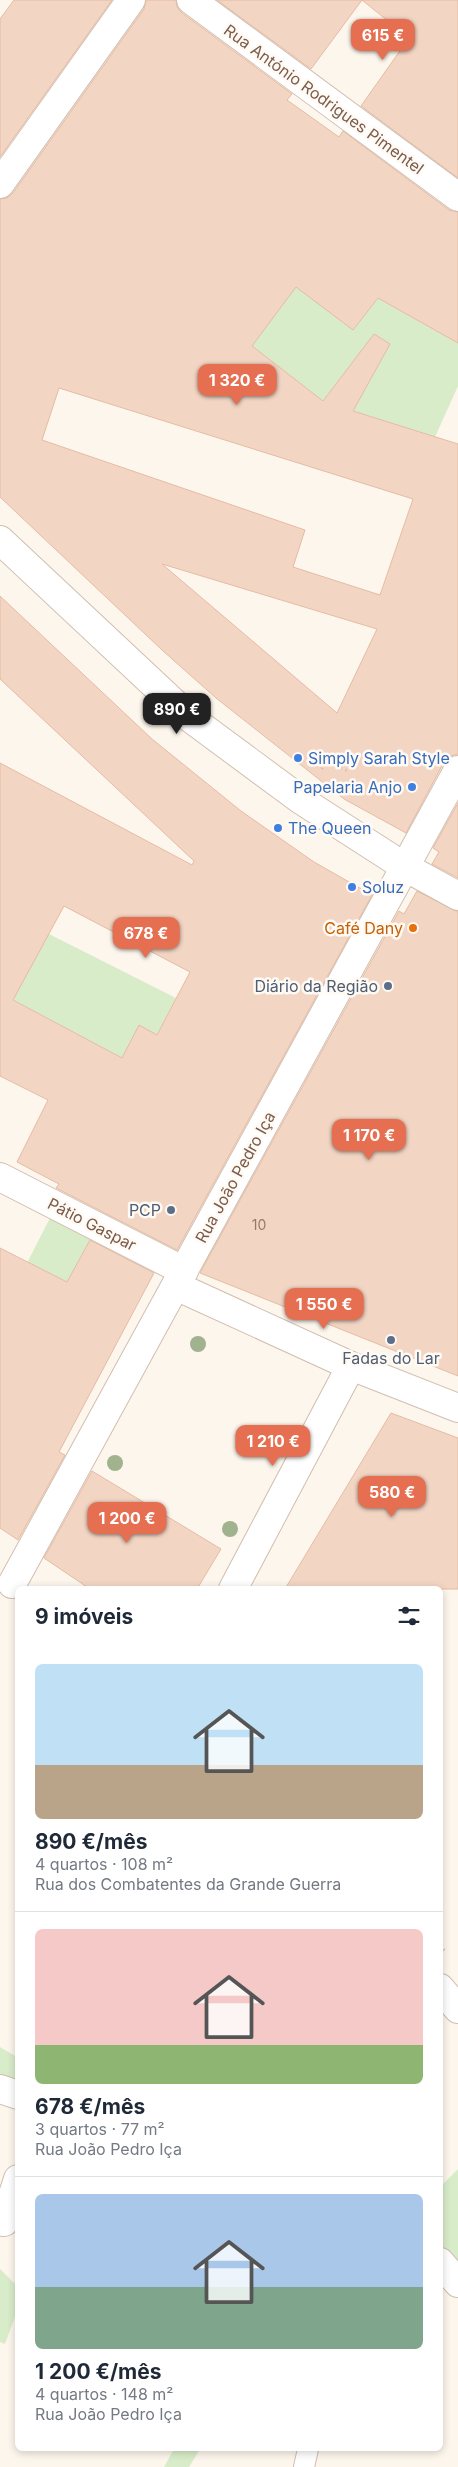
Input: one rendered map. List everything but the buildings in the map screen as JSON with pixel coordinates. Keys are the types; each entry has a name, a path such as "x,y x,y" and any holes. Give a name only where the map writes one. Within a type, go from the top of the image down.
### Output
{"street":[{"path":"0,184 131,0"},
{"name":"Rua António Rodrigues Pimentel","path":"191,0 458,197"},
{"path":"0,540 190,718 301,800 405,867 458,896"},
{"name":"Rua João Pedro Iça","path":"11,1584 458,770"},
{"name":"Pátio Gaspar","path":"0,1177 180,1278 351,1366 458,1408"},
{"path":"235,1586 351,1366"},
{"path":"443,1992 458,2009"},
{"path":"0,2089 15,2094"},
{"path":"4,2222 15,2188"},
{"path":"443,2266 458,2283"}],"lane":[{"path":"304,2467 308,2451"}],"path":[{"path":"322,769 327,761 348,771"}],"green space":[{"path":"403,267 427,285 409,315 458,343 458,386 435,437 353,411 375,371 356,358 322,402 252,346 231,294 304,276 315,300 353,330"},
{"path":"49,934 176,998 157,1035 139,1026 122,1058 0,993 0,951"},
{"path":"52,1214 93,1234 49,1315 0,1311 27,1263"},
{"path":"0,2047 15,2056 15,2083 0,2079"},
{"path":"458,2169 458,2263 443,2247 443,2184"},
{"path":"0,2269 15,2284 15,2316 5,2344 0,2342"},
{"path":"173,2451 199,2451 189,2467 164,2467"}],"place":[{"name":"Simply Sarah Style","path":"298,758"},
{"name":"Papelaria Anjo","path":"412,787"},
{"name":"The Queen","path":"278,828"},
{"name":"Soluz","path":"352,887"},
{"name":"Café Dany","path":"413,928"},
{"name":"Diário da Região","path":"388,986"},
{"name":"PCP","path":"171,1210"},
{"name":"Fadas do Lar","path":"391,1340"}]}
